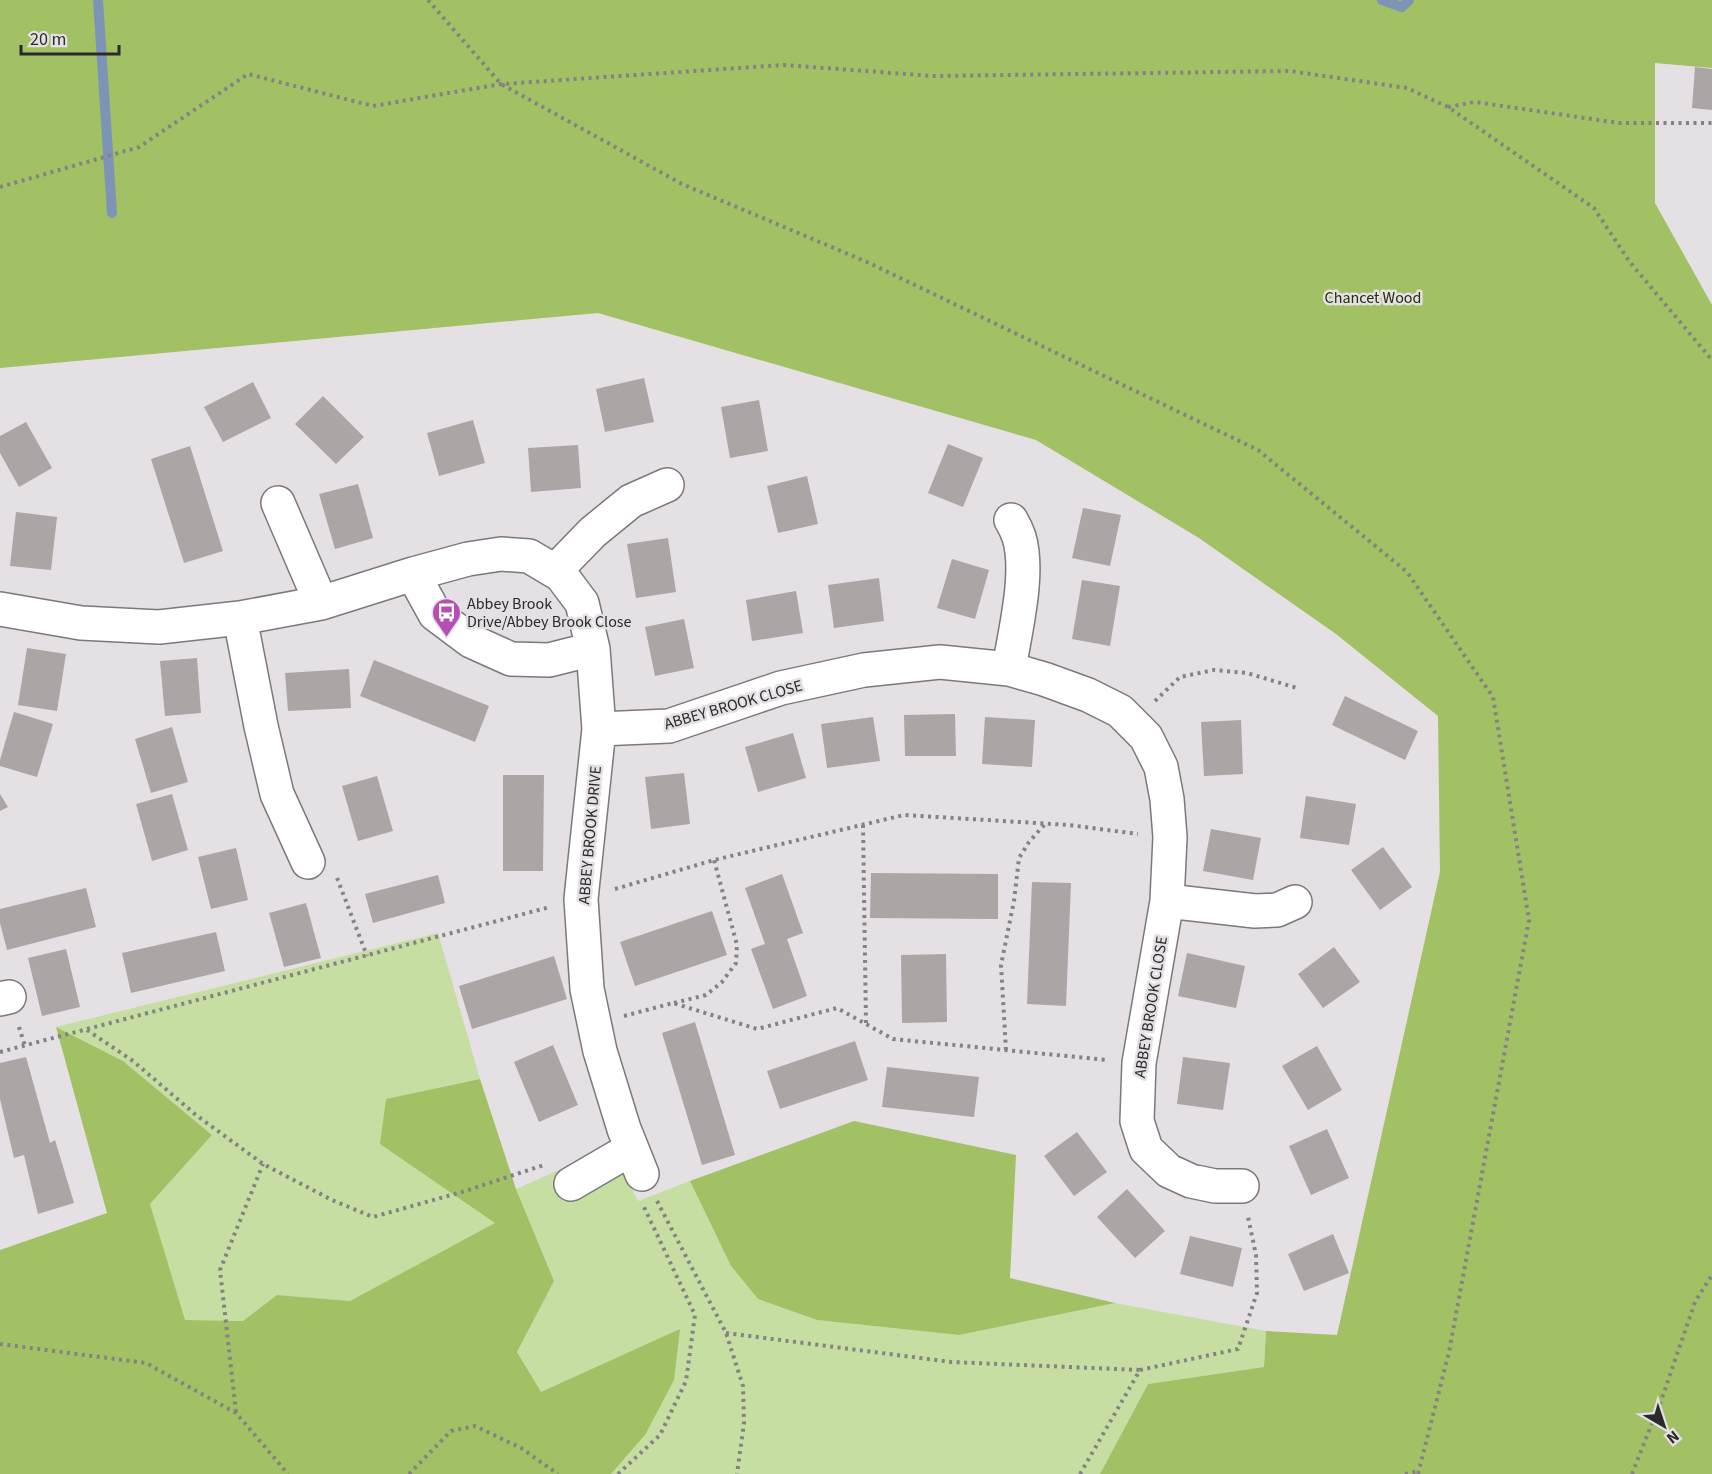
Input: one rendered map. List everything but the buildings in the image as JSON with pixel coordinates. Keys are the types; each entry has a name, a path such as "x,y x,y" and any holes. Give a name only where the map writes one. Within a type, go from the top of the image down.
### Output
{"street":[{"path":"555,571 593,532 631,501 667,485"},
{"path":"278,503 321,603"},
{"path":"1009,669 1022,584 1022,552 1019,535 1011,520"},
{"name":"ABBEY BROOK DRIVE","path":"0,609 81,623 159,627 240,618 321,603 468,559 501,554 529,556 561,575 582,603 594,649 599,729 581,899 587,989 600,1051 637,1161"},
{"path":"413,574 435,614 471,641 511,659 549,660 594,649"},
{"path":"240,618 277,794 308,862"},
{"name":"ABBEY BROOK CLOSE","path":"599,729 669,726 781,688 864,670 940,662 1009,669 1088,695 1120,711 1146,737 1161,767 1167,799 1170,837 1167,901 1139,1062 1137,1121 1146,1149 1169,1171 1191,1181 1215,1186 1242,1186"},
{"path":"1167,901 1256,911 1277,910 1295,902"},
{"path":"572,1184 637,1161"}],"path":[{"path":"428,0 501,84 682,184 867,262 1258,450 1407,572 1493,697 1530,920 1449,1352 1419,1472 1405,1474"},
{"path":"0,187 139,147 248,74 373,106 501,84 784,65 933,76 1290,71 1407,88 1448,107 1594,208 1629,261 1712,360"},
{"path":"1448,107 1475,102 1619,123 1712,123"},
{"path":"1132,723 1180,677 1191,674 1214,670 1247,673 1297,688"},
{"path":"1006,1050 1002,965 1014,901 1018,858 1045,824"},
{"path":"864,825 866,1024"},
{"path":"308,862 328,855 367,956"},
{"path":"595,1024 706,995 722,982 735,963 737,945 714,860"},
{"path":"673,1003 757,1029 837,1008 892,1039 1139,1062"},
{"path":"87,1030 133,1061 196,1115 263,1164 332,1200 373,1217 462,1192 545,1164"},
{"path":"637,1161 726,1332 743,1386 744,1423 737,1474"},
{"path":"618,1474 660,1435 686,1381 695,1315 641,1199 637,1161"},
{"path":"236,1413 220,1270 263,1164"},
{"path":"726,1332 951,1362 1140,1371 1238,1349 1257,1293 1256,1255 1242,1186"},
{"path":"1632,1474 1662,1398 1695,1302 1712,1275"},
{"path":"0,1344 146,1363 236,1413 288,1474"},
{"path":"1080,1474 1140,1371"},
{"path":"409,1474 451,1431 475,1426 521,1448 558,1474"}],"green space":[{"name":"Chancet Wood","path":"0,0 1712,0 1712,68 1655,63 1655,203 1712,305 1712,1474 1100,1474 1148,1384 1264,1367 1266,1331 1337,1335 1440,872 1438,716 1336,634 1199,538 1036,440 598,313 0,368"},
{"path":"438,933 480,1079 387,1099 496,1223 350,1301 277,1295 243,1321 184,1320 150,1204 212,1135 123,1061 56,1027"},
{"path":"56,1027 123,1061 212,1135 150,1204 185,1320 243,1321 277,1295 350,1301 495,1223 380,1144 386,1099 480,1079 516,1189 554,1281 517,1352 541,1392 680,1329 674,1380 645,1435 611,1474 0,1474 0,1250 107,1213"},
{"path":"854,1121 1016,1155 1010,1278 1115,1303 959,1335 817,1320 758,1299 731,1266 690,1181"},
{"path":"611,1147 638,1201 690,1181 731,1266 758,1299 817,1320 959,1335 1115,1303 1266,1331 1264,1367 1148,1384 1100,1474 611,1474 645,1435 680,1330 541,1393 517,1352 554,1281 516,1189"}],"waterway":[{"path":"98,0 112,213"},
{"path":"1382,0 1402,7 1409,0"}],"place":[{"name":"Abbey Brook Drive/Abbey Brook Close","path":"446,638"}]}
